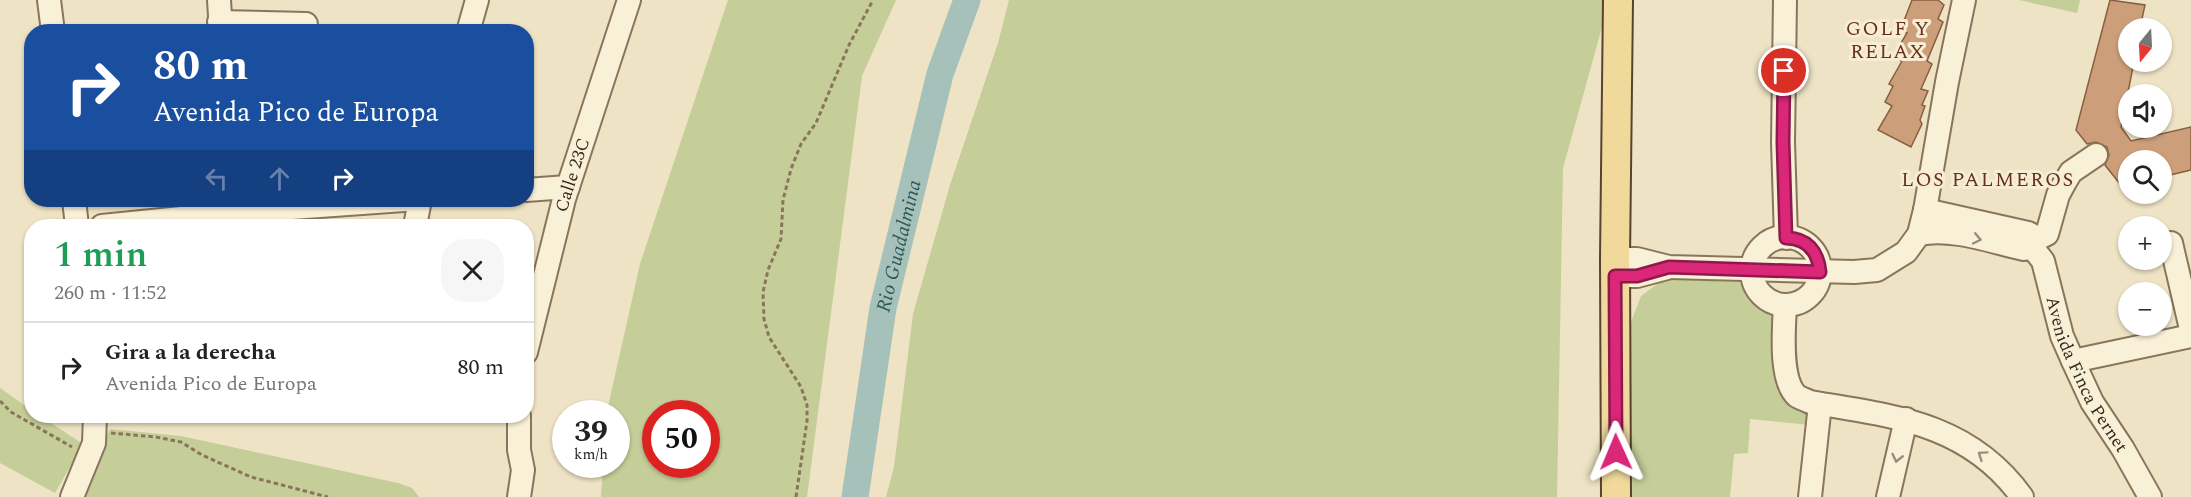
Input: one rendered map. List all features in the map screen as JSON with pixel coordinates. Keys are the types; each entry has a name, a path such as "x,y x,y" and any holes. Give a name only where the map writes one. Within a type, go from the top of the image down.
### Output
{"main road":[{"path":"1616,497 1615,267 1618,0"}],"street":[{"path":"49,0 52,24"},
{"path":"470,24 477,0"},
{"name":"Calle 23C","path":"534,321 568,187 629,0"},
{"path":"1785,0 1783,142 1786,238"},
{"path":"1615,267 1637,276 1669,267 1820,272 1876,270 1906,252 1919,234 1925,210 1964,0"},
{"path":"219,18 306,24"},
{"path":"1919,234 1930,231 1961,235 2024,249 2046,234 2058,195 2072,172 2096,155"},
{"path":"534,189 568,187"},
{"path":"176,219 315,207"},
{"path":"1925,210 2028,233 2032,235 2033,243"},
{"path":"1775,238 1797,238 1814,251 1819,261 1820,272 1818,282 1805,299 1785,305 1765,298 1753,281 1741,270 1753,260 1765,242 1775,238"},
{"name":"Avenida Finca Pernet","path":"2033,243 2043,261 2062,336 2073,361 2092,402 2123,449 2150,497"},
{"path":"2172,251 2191,329"},
{"path":"1785,305 1786,373 1789,386 1798,396 1820,404 1906,419 1960,440 1995,465 2022,497"},
{"path":"2073,361 2191,336"},
{"path":"1810,497 1820,404"},
{"path":"1888,497 1906,419"},
{"path":"72,497 94,443 95,423"},
{"path":"519,423 519,450 523,470 519,497"}],"path":[{"path":"796,497 807,421 807,405 801,387 769,337 764,319 763,292 768,270 781,239 783,200 791,169 801,144 816,123 849,45 873,0"},
{"path":"0,400 11,412 24,419"},
{"path":"30,423 88,456 108,432 156,436 181,442 202,455 251,477 328,497"}],"green space":[{"path":"728,0 896,0 862,76 807,497 601,497 602,478 630,478 630,400 609,400 640,264"},
{"path":"1009,0 1607,0 1607,9 1563,168 1557,497 886,497 894,467 913,314 950,185 998,43"},
{"path":"2019,0 2080,0 2077,13"},
{"path":"1664,279 1740,282 1749,301 1774,318 1778,388 1796,409 1811,413 1810,425 1750,419 1748,453 1734,454 1730,497 1625,497 1628,330 1641,296"},
{"path":"0,388 24,405 24,423 51,423 83,444 55,493 0,463"},
{"path":"110,429 181,436 398,483 412,488 419,497 78,497"}],"building":[{"path":"1912,0 1938,0 1944,5 1938,19 1943,22 1927,61 1932,64 1921,89 1928,91 1922,105 1925,106 1920,120 1922,124 1911,147 1878,130 1892,106 1885,102 1893,86 1889,84 1902,61 1892,58 1907,33 1900,31"},
{"path":"2110,0 2145,5 2142,18 2118,18 2118,72 2132,72 2130,84 2118,84 2118,138 2129,138 2131,141 2144,138 2172,138 2172,131 2191,127 2191,170 2172,175 2172,150 2118,150 2118,181 2105,165 2109,155 2107,147 2096,142 2087,144 2076,130"}],"waterway":[{"name":"Rio Guadalmina","path":"855,497 883,308 940,74 967,0"}],"district":[{"name":"GOLF Y RELAX","path":"1888,40"},
{"name":"LOS PALMEROS","path":"1988,179"}],"route":[{"path":"1616,452 1615,276 1637,276 1669,267 1820,272 1819,261 1814,251 1797,238 1786,238 1783,142 1784,71"}]}
